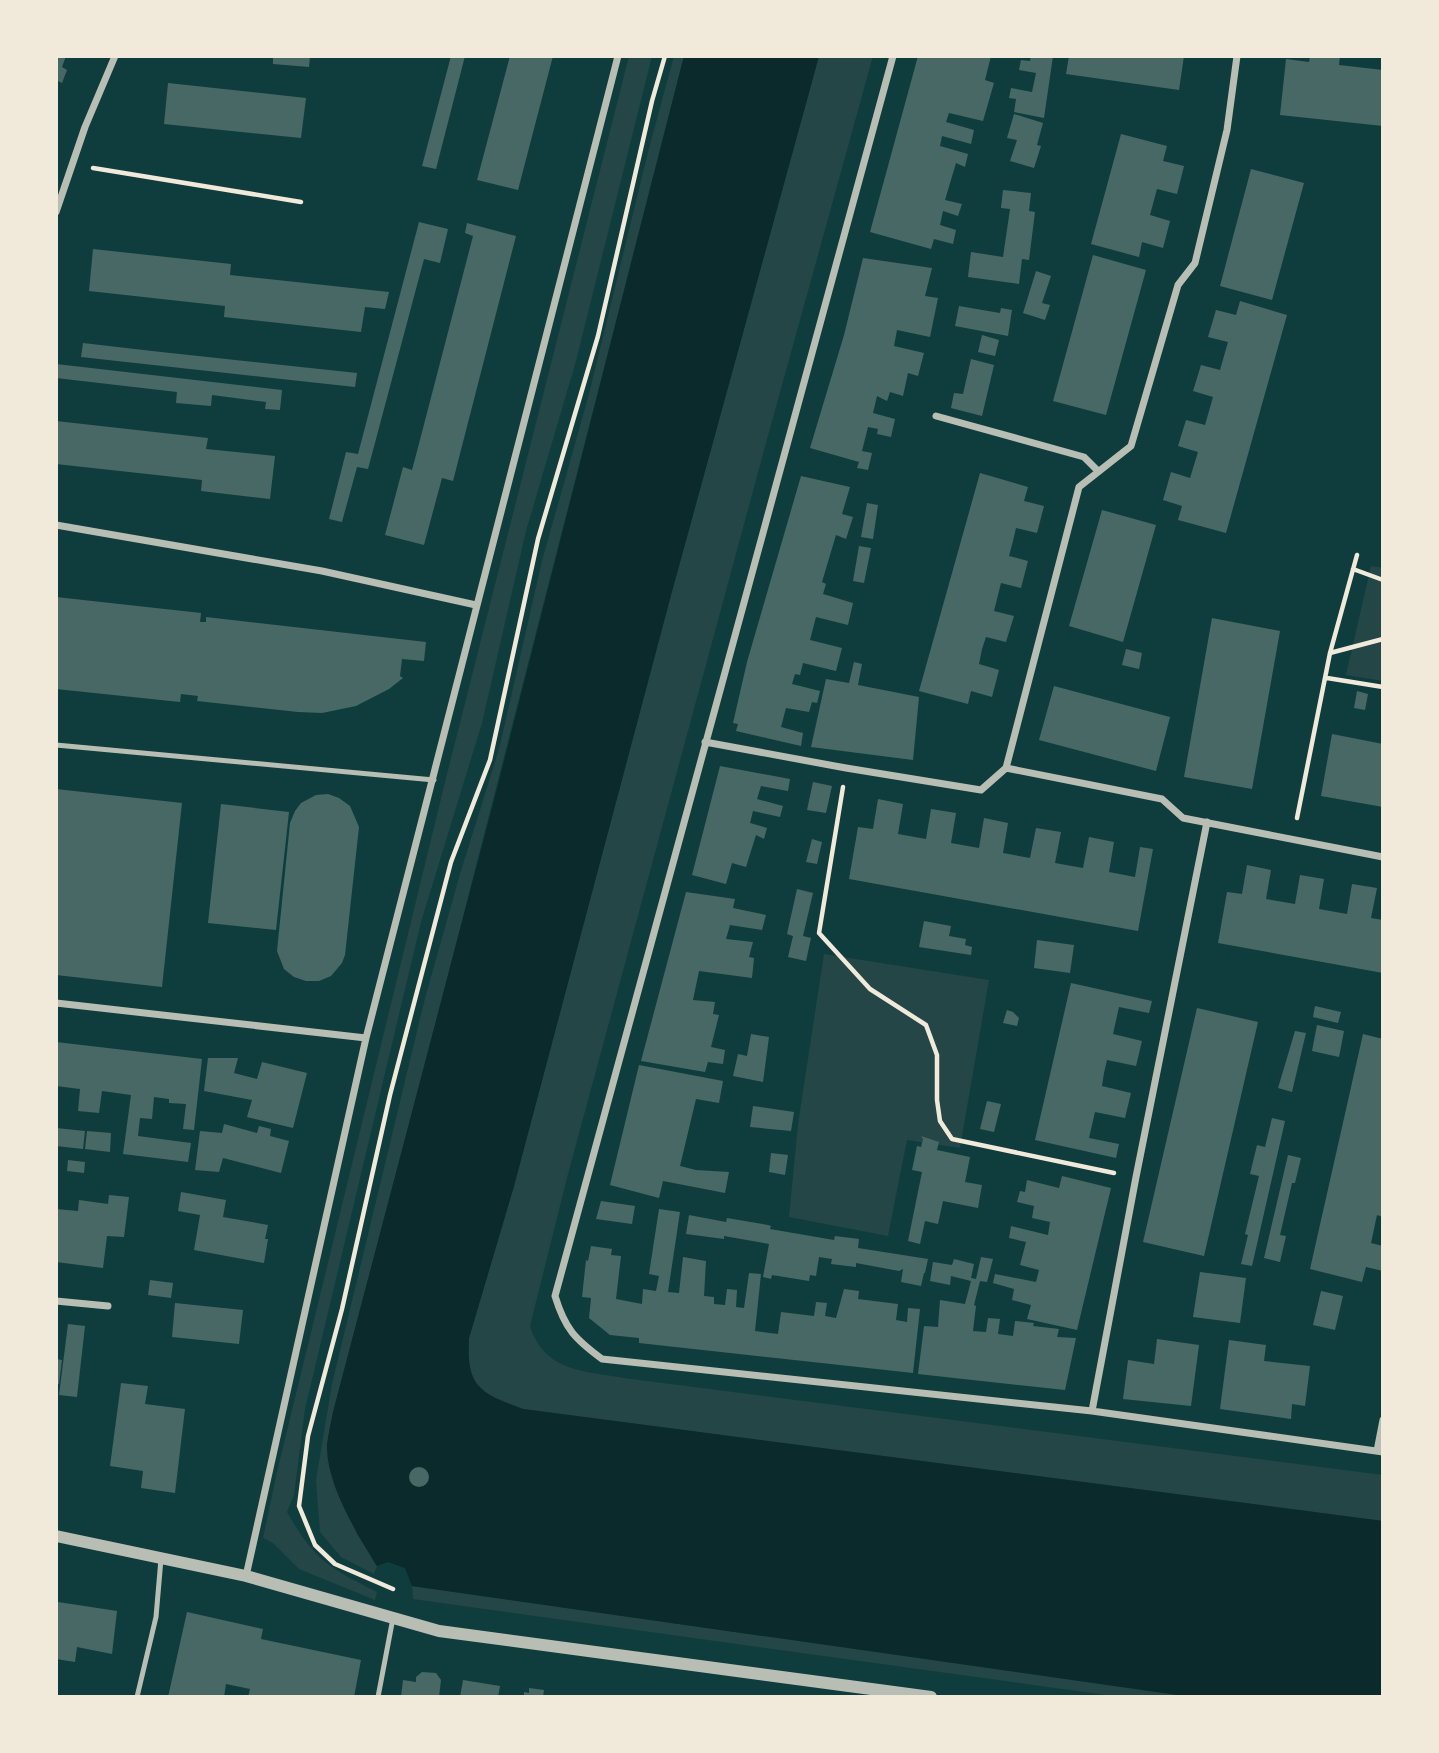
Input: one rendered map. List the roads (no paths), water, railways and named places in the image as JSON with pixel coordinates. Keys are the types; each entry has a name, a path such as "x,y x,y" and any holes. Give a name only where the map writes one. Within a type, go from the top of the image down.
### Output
{"street":[{"path":"56,212 85,127 115,56"},
{"path":"246,1576 366,1038 618,56"},
{"path":"893,56 555,1296 563,1321 577,1341 602,1359 1092,1411 1380,1451 1383,1420"},
{"path":"705,742 981,790 1006,768 1079,486 1131,446 1178,285 1195,263 1227,130 1237,56"},
{"path":"936,416 1084,457 1098,471"},
{"path":"56,526 322,571 476,605"},
{"path":"1006,768 1162,799 1183,818 1383,858"},
{"path":"1092,1411 1207,822"},
{"path":"56,1003 366,1038"},
{"path":"56,1301 108,1306"},
{"path":"56,1536 246,1576 439,1630 881,1693 931,1697"}],"lane":[{"path":"56,745 433,780"},
{"path":"137,1697 156,1617 161,1559"},
{"path":"379,1697 393,1618"}]}
